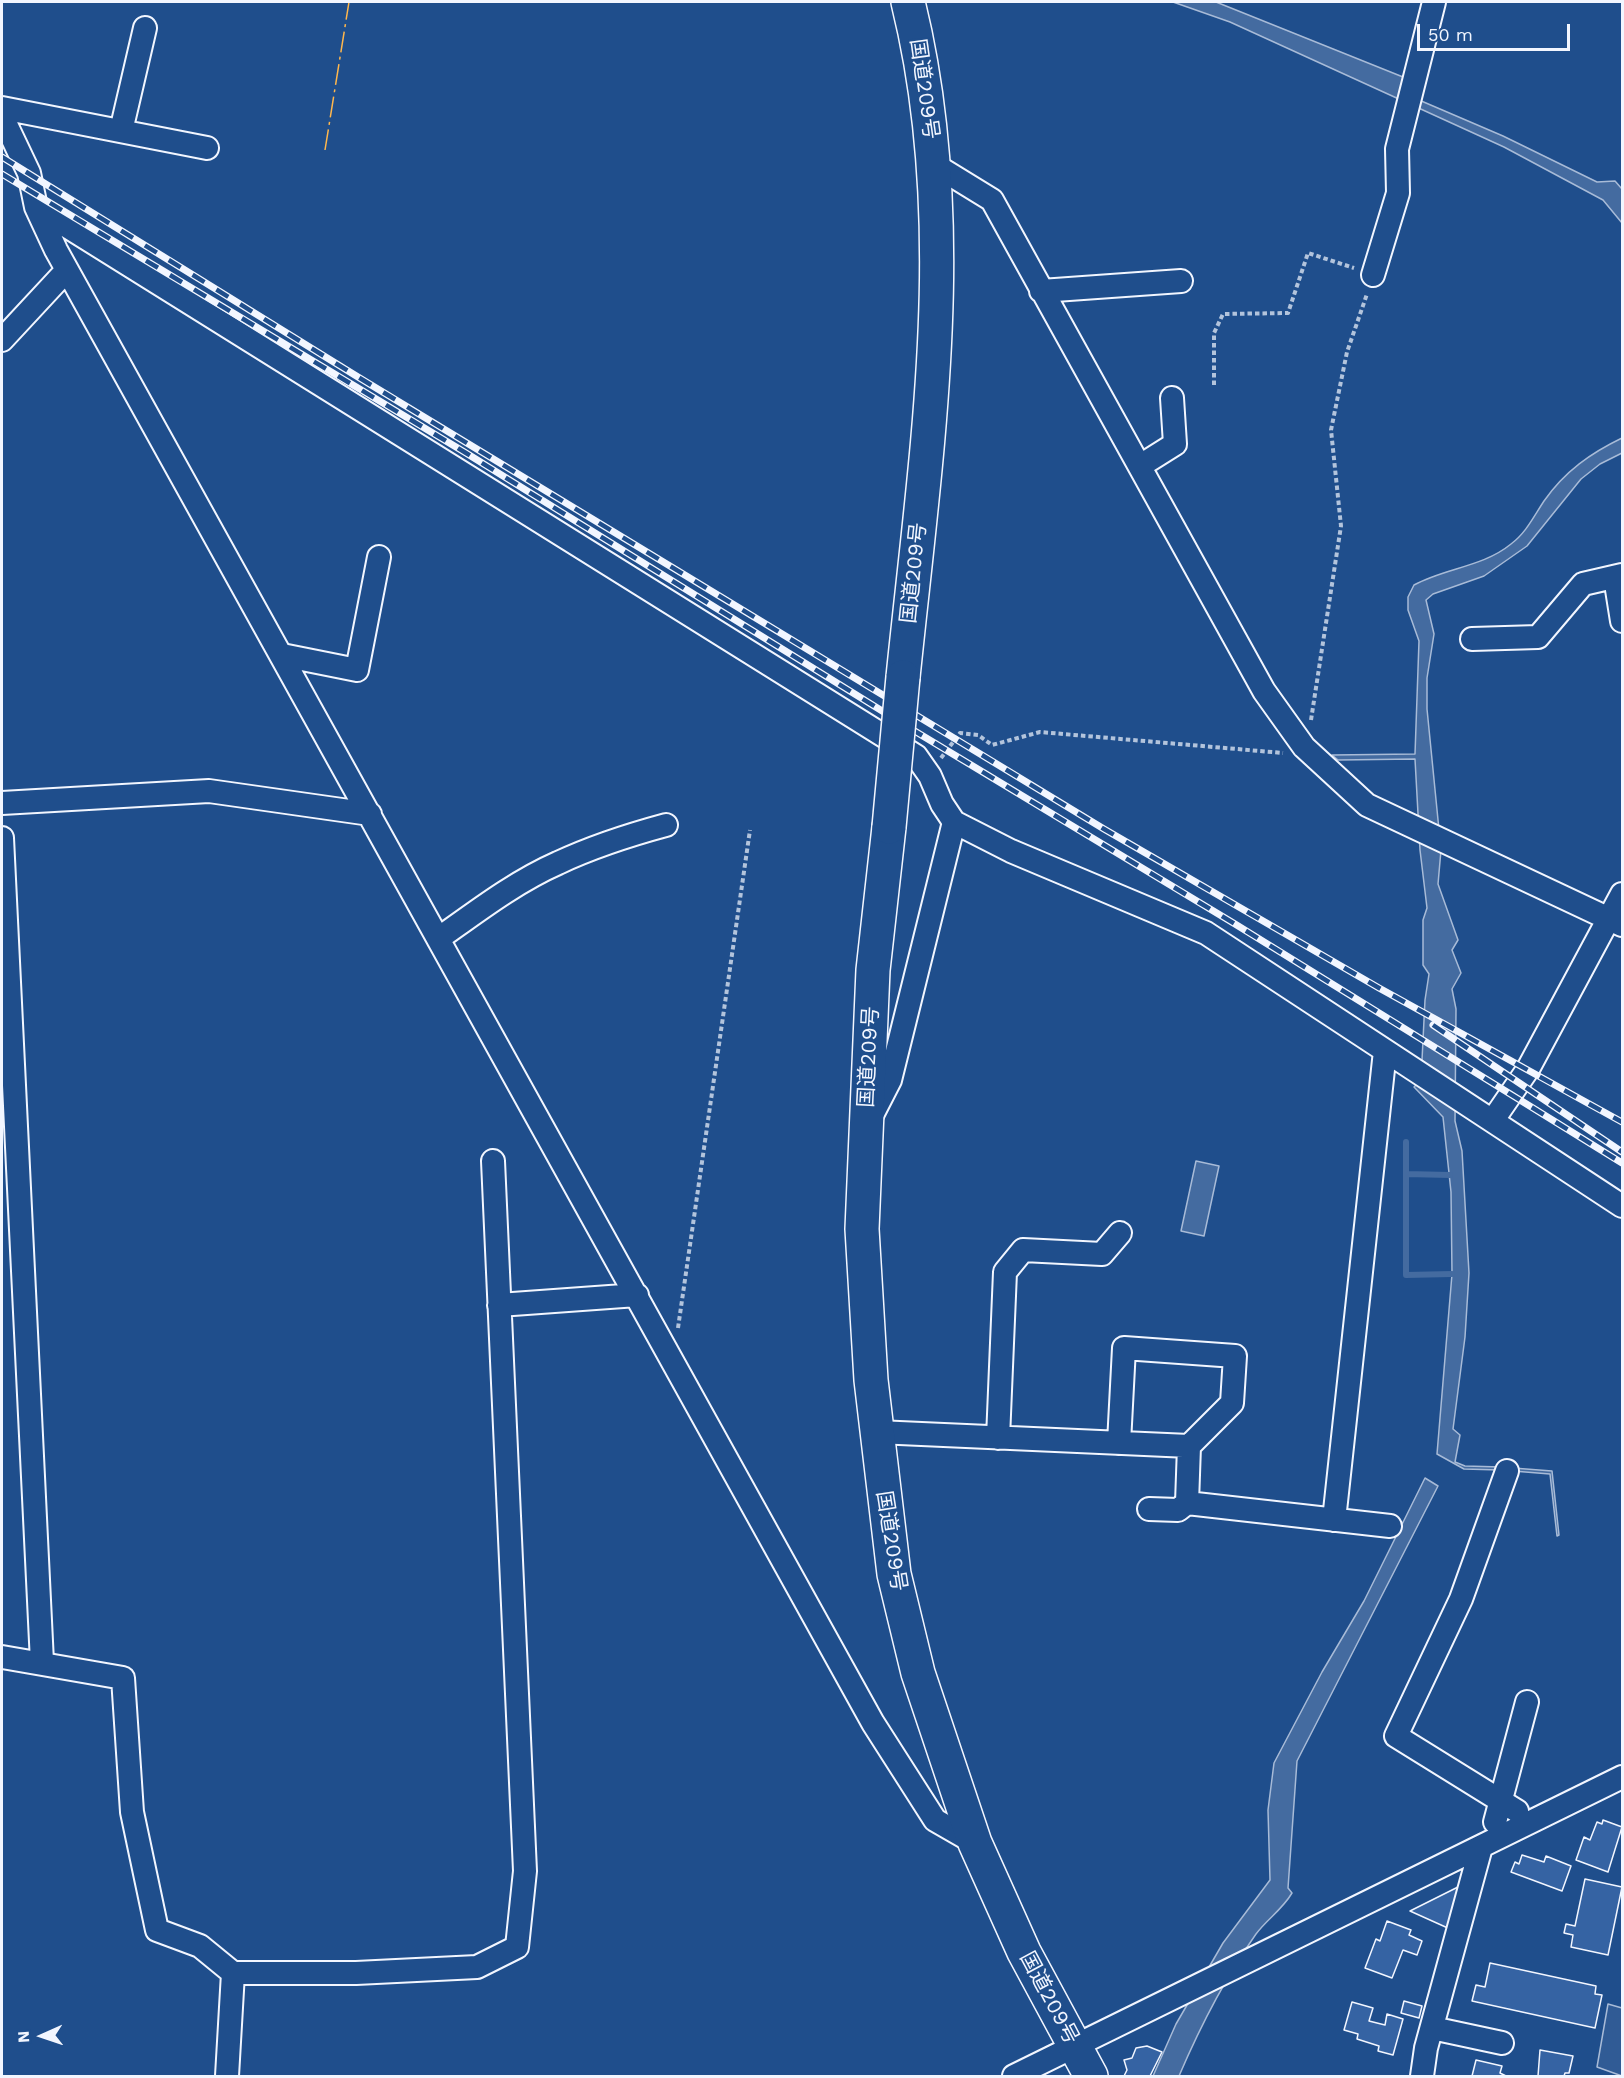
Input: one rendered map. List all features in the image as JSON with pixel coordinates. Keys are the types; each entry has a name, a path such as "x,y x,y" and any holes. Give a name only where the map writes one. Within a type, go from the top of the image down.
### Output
{"highway":[{"name":"国道209号","path":"908,2 919,45 935,165 938,259 936,354 873,970 862,1229 877,1432 894,1574 918,1673 975,1843 1024,1952 1091,2076"}],"street":[{"path":"1373,275 1398,193 1397,149 1422,42 1434,2"},
{"path":"121,131 145,28"},
{"path":"2,108 207,148"},
{"path":"2,116 29,173 36,207 67,270 674,1360 873,1724 935,1820 975,1843"},
{"path":"935,165 992,200 1264,691 1304,747 1367,805 1616,922"},
{"path":"36,207 916,756 930,776 942,804 954,822 1011,851 1206,933 1623,1206"},
{"path":"2,340 67,270"},
{"path":"1041,291 1181,281"},
{"path":"1140,466 1175,444 1172,398"},
{"path":"282,655 357,670 380,557"},
{"path":"1472,639 1538,637 1583,584 1619,576 1623,621"},
{"path":"2,803 209,791 370,814"},
{"path":"866,1126 890,1080 954,822"},
{"path":"438,939 496,897 557,863 630,835 666,825"},
{"path":"2,838 42,1662"},
{"path":"1493,1120 1528,1069 1616,922 1623,894"},
{"path":"1334,1520 1385,1051"},
{"path":"2,1657 42,1662 123,1678 132,1812 157,1930 200,1946 233,1973 356,1973 477,1967 517,1947 525,1871 493,1161"},
{"path":"998,1438 1005,1272 1023,1250 1102,1254 1120,1233"},
{"path":"499,1305 637,1294"},
{"path":"1119,1443 1125,1348 1235,1356 1232,1403 1189,1446 1187,1503"},
{"path":"877,1432 1189,1446"},
{"path":"1507,1472 1461,1599 1396,1736 1505,1811 1527,1702"},
{"path":"1149,1509 1178,1510 1187,1503 1390,1526"},
{"path":"1014,2076 1623,1777"},
{"path":"1422,2076 1432,2028 1481,1847"},
{"path":"227,2076 233,1973"},
{"path":"1432,2028 1502,2043"}],"path":[{"path":"930,776 954,738 960,733 978,735 992,745 1040,732 1286,753 1304,747 1310,729 1341,526 1331,430 1347,352 1373,275 1308,253 1288,313 1222,314 1214,333 1214,386"},
{"path":"674,1360 750,830"}],"shaded area":[{"path":"1173,2 1216,2 1403,77 1413,49 1405,94 1503,136 1597,182 1615,181 1622,189 1622,223 1603,200 1504,147 1230,22"},
{"path":"1622,438 1622,453 1600,464 1581,479 1527,546 1484,576 1433,594 1426,600 1434,634 1427,678 1427,709 1441,850 1438,884 1458,940 1452,950 1461,973 1452,989 1456,1009 1455,1121 1462,1151 1469,1273 1465,1337 1453,1429 1460,1435 1455,1462 1465,1466 1501,1467 1500,1470 1464,1469 1437,1454 1452,1274 1451,1192 1443,1117 1414,1087 1421,1080 1425,1000 1429,974 1423,965 1423,920 1427,908 1420,850 1415,759 1338,760 1332,755 1415,754 1419,641 1408,610 1408,597 1414,585 1500,552 1525,530 1552,490 1570,472 1589,457"},
{"path":"1196,1161 1219,1166 1204,1236 1181,1231"},
{"path":"1513,1468 1552,1471 1559,1535 1557,1536 1550,1474 1513,1471"},
{"path":"1425,1478 1438,1486 1297,1761 1288,1888 1292,1893 1256,1934 1234,1968 1204,2021 1179,2076 1153,2076 1176,2024 1223,1943 1270,1880 1268,1810 1274,1763 1322,1672 1364,1601"},
{"path":"1608,2004 1622,2008 1622,2076 1597,2067"}],"building":[{"path":"1603,1820 1622,1827 1608,1872 1576,1860 1584,1837 1590,1840 1597,1822 1602,1824"},
{"path":"1522,1855 1544,1862 1546,1856 1571,1866 1562,1891 1511,1872 1515,1862 1519,1864"},
{"path":"1585,1879 1622,1887 1608,1955 1571,1947 1573,1935 1564,1933 1566,1924 1575,1926"},
{"path":"1460,1886 1450,1929 1410,1911"},
{"path":"1387,1921 1411,1930 1409,1935 1422,1941 1417,1955 1403,1950 1392,1978 1365,1968 1376,1939 1380,1941"},
{"path":"1490,1963 1596,1986 1595,1994 1602,1995 1595,2028 1472,2001 1476,1985 1485,1987"},
{"path":"1404,2001 1422,2006 1419,2018 1401,2013"},
{"path":"1352,2002 1373,2008 1369,2021 1385,2025 1387,2014 1403,2019 1393,2055 1378,2051 1379,2046 1357,2039 1358,2034 1344,2030"},
{"path":"1147,2046 1162,2052 1150,2076 1124,2076 1127,2070 1124,2060 1132,2058 1136,2048"},
{"path":"1540,2050 1573,2056 1569,2073 1565,2073 1564,2076 1538,2076"},
{"path":"1476,2060 1502,2066 1500,2073 1506,2076 1472,2076"}],"waterway":[{"path":"1406,1142 1406,1275 1452,1274"},
{"path":"1406,1174 1450,1175"}],"railway":[{"path":"2,157 358,377 1104,829 1379,988 1622,1122"},
{"path":"2,174 466,453 908,727 1235,924 1622,1163"},
{"path":"1433,1025 1622,1152"}],"power":[{"path":"325,150 349,2"}]}
